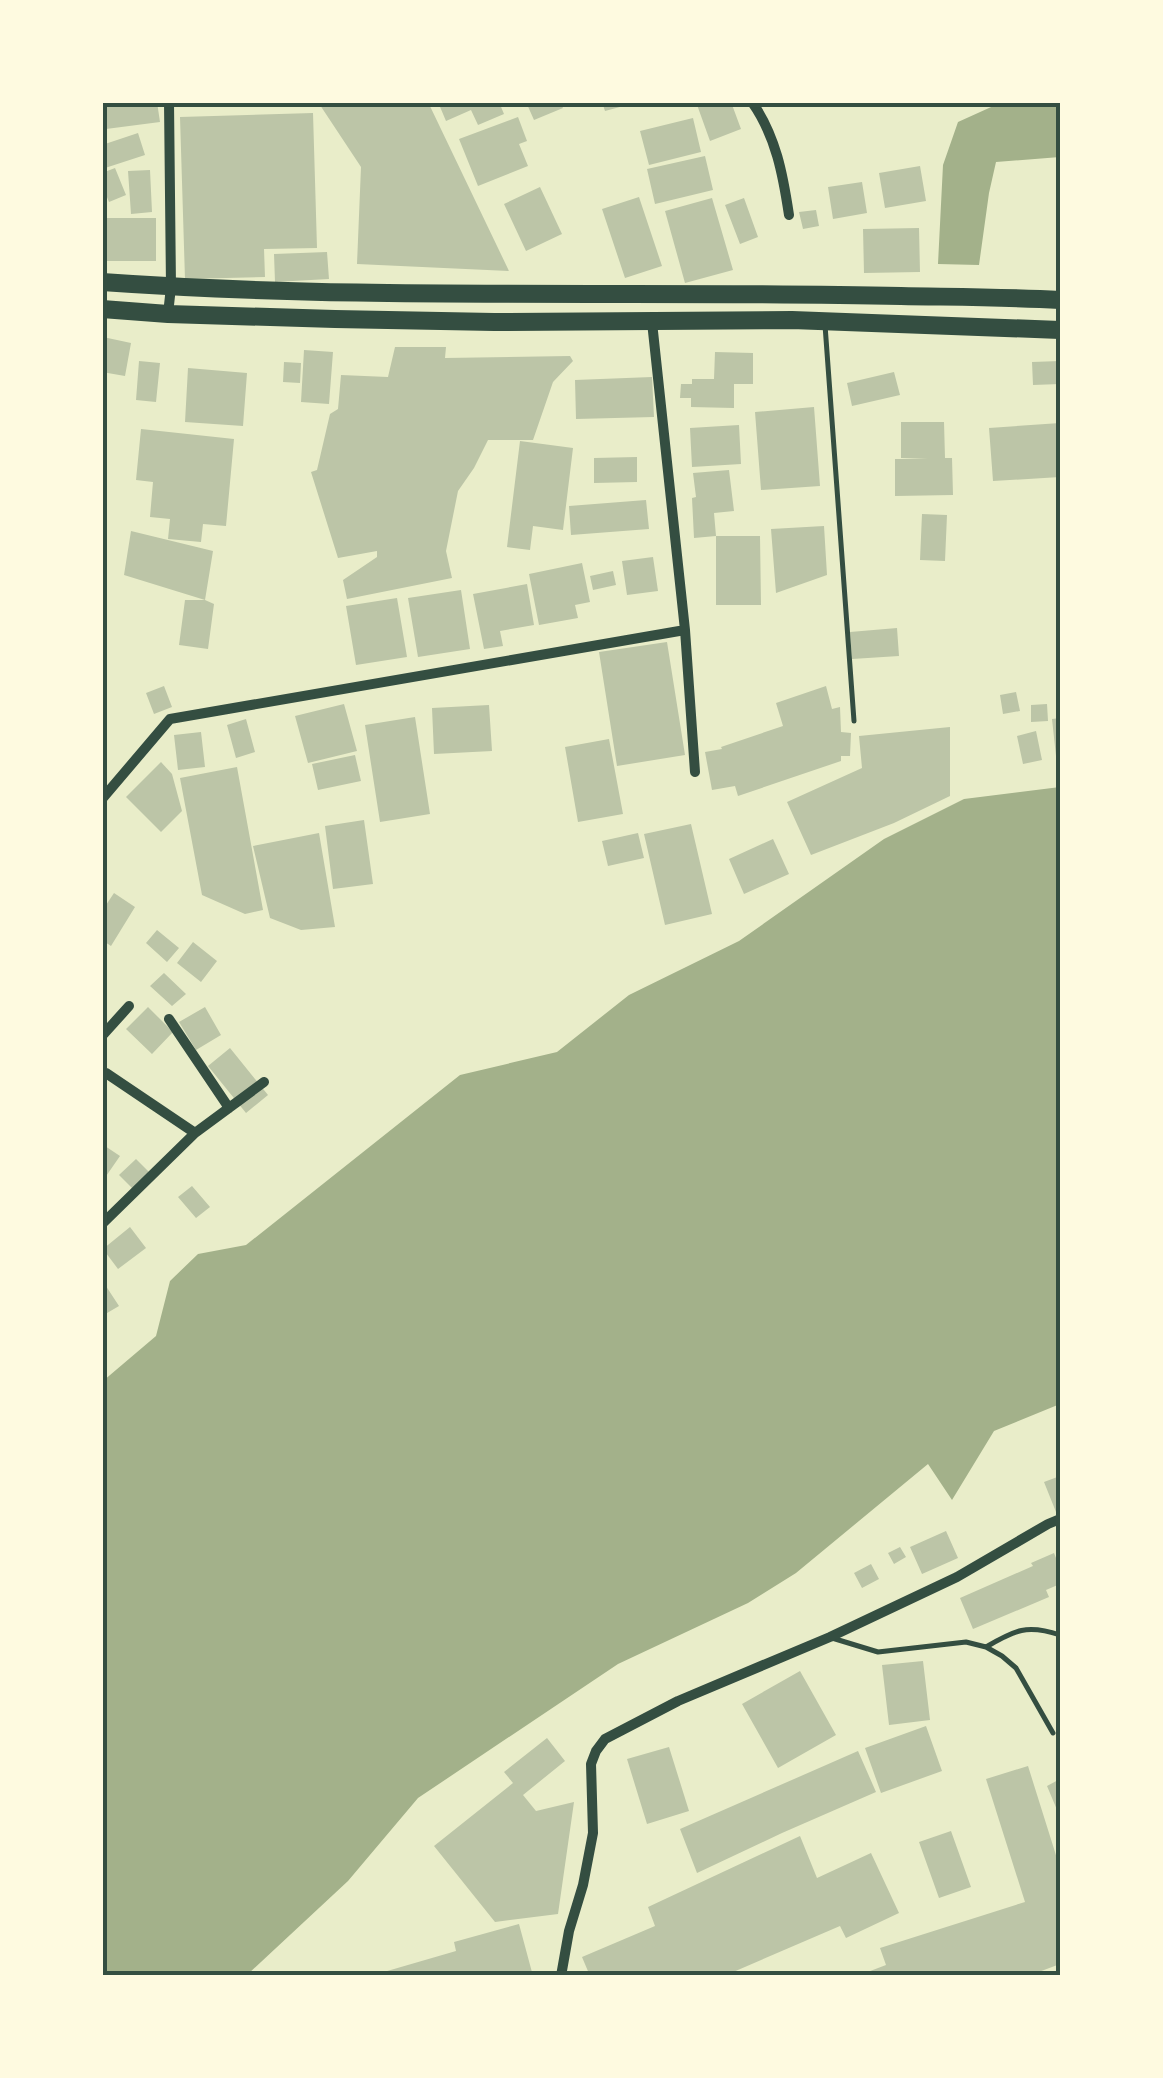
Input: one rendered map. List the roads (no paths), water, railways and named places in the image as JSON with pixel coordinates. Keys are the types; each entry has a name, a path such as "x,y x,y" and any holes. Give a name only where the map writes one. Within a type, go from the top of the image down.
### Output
{"highway":[{"path":"102,282 478,295 792,293 1060,300"},
{"path":"102,308 168,314 454,322 792,320 1060,330"}],"street":[{"path":"168,314 169,102"},
{"path":"752,102 765,120 782,168 789,214"},
{"path":"652,322 685,630 695,772"},
{"path":"102,800 170,719 685,630"},
{"path":"102,1036 129,1006"},
{"path":"169,1019 230,1108"},
{"path":"106,1072 195,1133"},
{"path":"103,1224 195,1133 264,1082"},
{"path":"561,1976 593,1833 592,1764 605,1740 678,1701 830,1637 958,1577 1060,1518"}],"lane":[{"path":"825,321 854,721"},
{"path":"986,1647 1022,1628 1060,1635"},
{"path":"830,1637 878,1652 966,1642 986,1647 1016,1668 1053,1734"}]}
